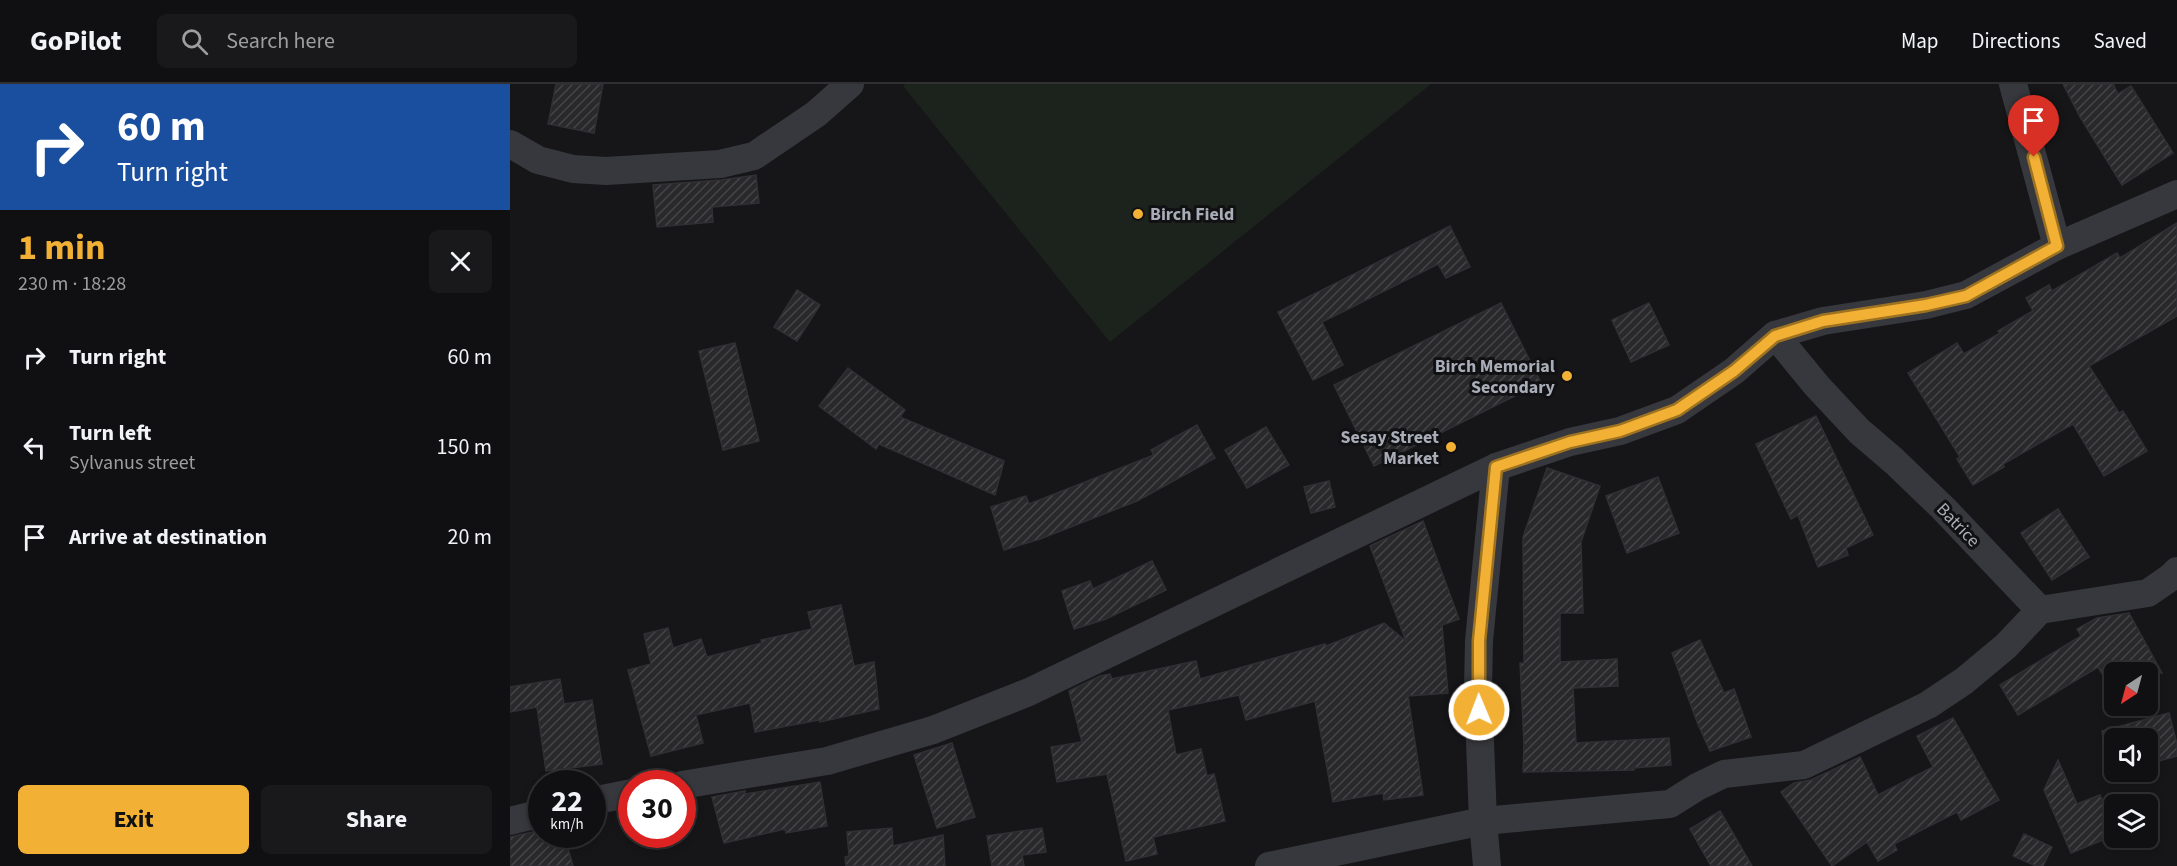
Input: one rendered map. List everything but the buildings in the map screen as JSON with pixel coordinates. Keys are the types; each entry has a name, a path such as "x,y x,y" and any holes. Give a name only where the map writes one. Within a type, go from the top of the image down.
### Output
{"street":[{"path":"510,144 538,160 573,169 606,171 720,164 754,156 816,114 850,84"},
{"path":"2013,84 2057,246"},
{"path":"696,782 827,761 933,730 1029,692 1496,467 1570,442 1620,431 1677,410 1734,371 1775,336 1823,321 1926,305 1966,296 2057,246 2177,194"},
{"name":"Batrice","path":"1775,336 1859,431 1943,508 2040,610"},
{"path":"1487,866 1478,688 1479,641 1496,467"},
{"path":"1269,866 1483,821 1670,804 1724,774 1804,765 1929,705 1964,681 2006,646 2040,610 2148,593 2177,571"},
{"path":"510,821 528,816"}],"shaded area":[{"name":"Birch Field","path":"906,84 1431,84 1110,342 903,86"}],"place":[{"name":"Birch Field","path":"1138,214"},
{"name":"Birch Memorial Secondary","path":"1567,376"},
{"name":"Sesay Street Market","path":"1451,447"}],"route":[{"path":"1479,710 1479,641 1496,467 1570,442 1620,431 1677,410 1734,371 1775,336 1823,321 1926,305 1966,296 2057,246 2034,157"}]}
